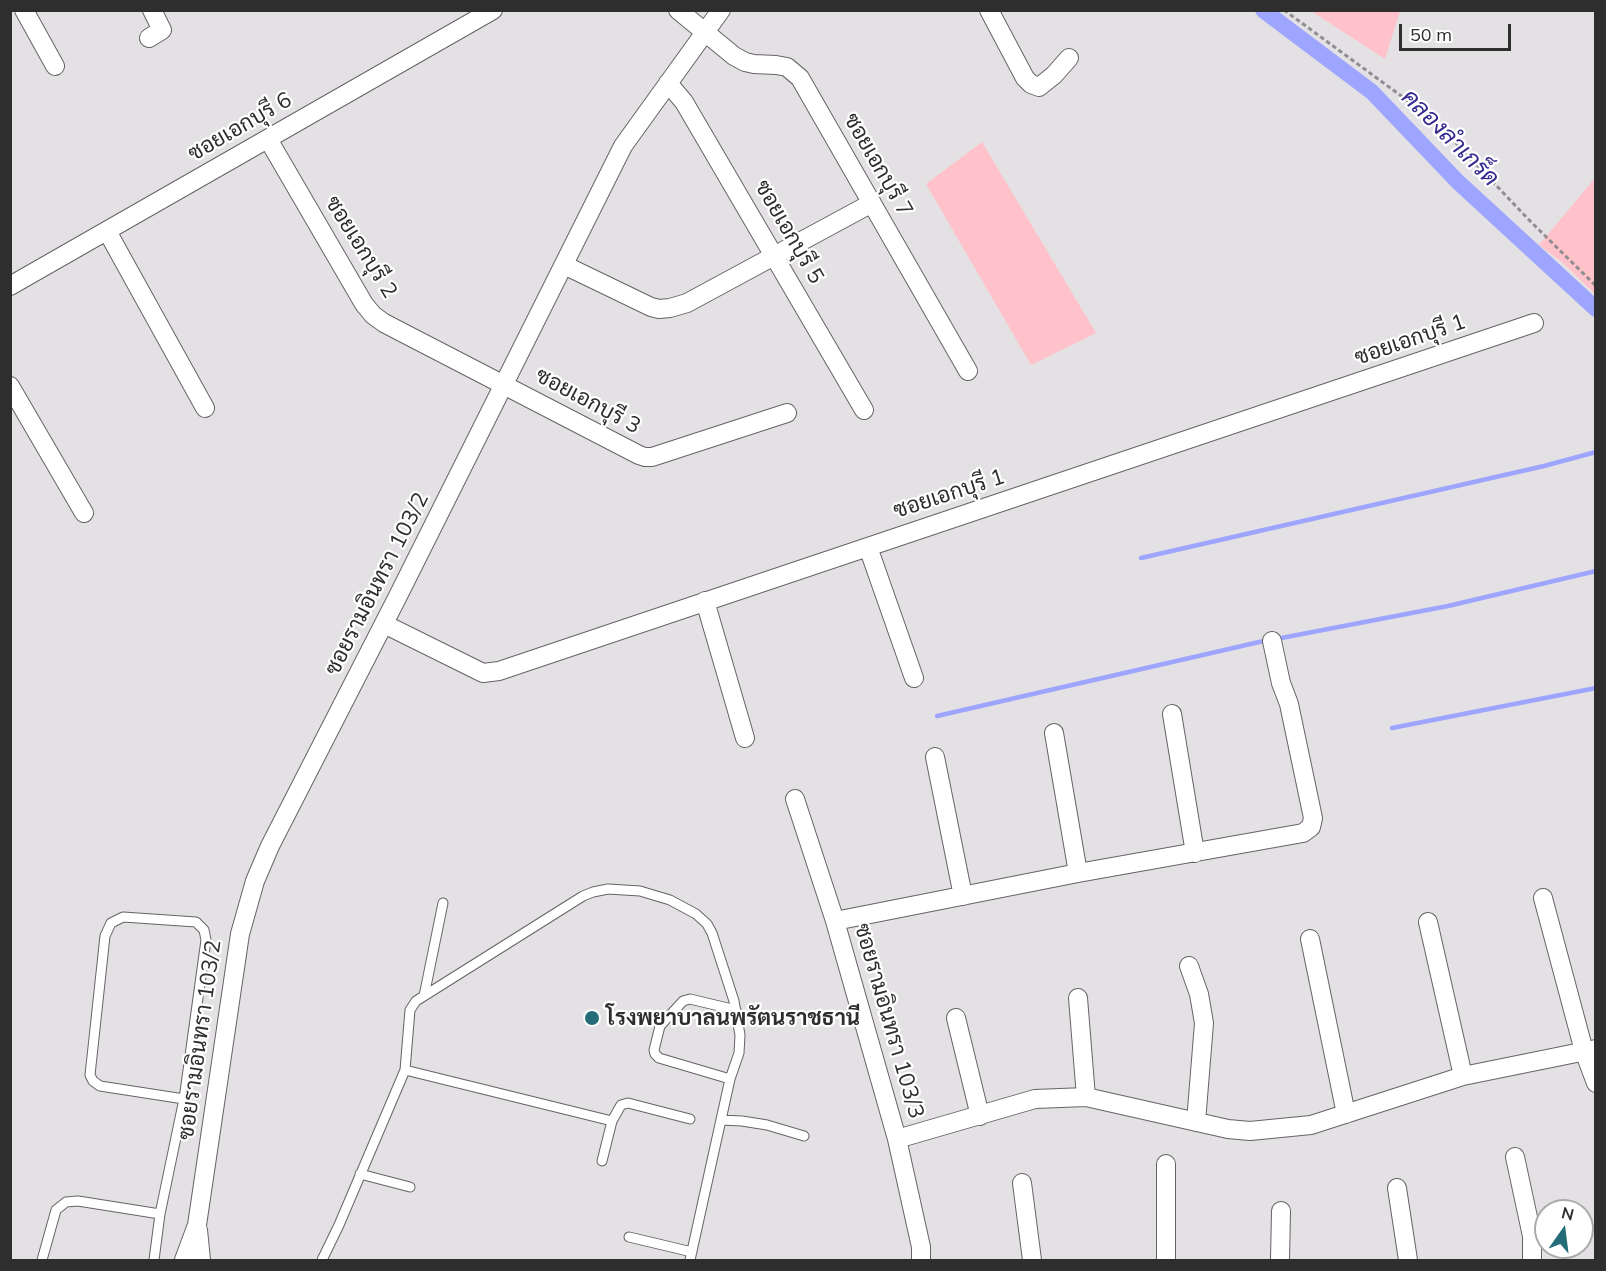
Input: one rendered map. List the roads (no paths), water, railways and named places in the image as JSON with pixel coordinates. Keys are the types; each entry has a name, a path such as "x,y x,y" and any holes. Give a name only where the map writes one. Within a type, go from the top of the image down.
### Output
{"street":[{"path":"24,10 55,66"},
{"path":"149,38 162,30 152,10"},
{"name":"ซอยเอกบุรี 6","path":"10,286 493,10"},
{"path":"678,10 705,32"},
{"name":"ซอยรามอินทรา 103/2","path":"183,1260 197,1225 240,934 246,909 270,846 384,624 623,146 721,10"},
{"path":"989,10 1025,78 1031,84 1039,87 1069,58"},
{"name":"ซอยเอกบุรี 7","path":"705,32 745,62 787,67 800,78 968,371"},
{"name":"ซอยเอกบุรี 5","path":"668,83 684,102 864,410"},
{"name":"ซอยเอกบุรี 2","path":"268,139 364,304 373,315 384,323 504,385"},
{"path":"564,264 659,309 687,303 872,203"},
{"path":"107,231 205,408"},
{"name":"ซอยเอกบุรี 1","path":"384,624 483,673 489,673 1534,323"},
{"name":"ซอยเอกบุรี 3","path":"504,385 645,457 652,457 787,413"},
{"path":"10,386 84,513"},
{"path":"868,547 914,678"},
{"path":"705,601 745,738"},
{"path":"835,921 1078,873 1303,833 1311,827 1313,818 1289,704 1281,683 1272,641"},
{"path":"1172,714 1195,853"},
{"path":"1054,733 1078,873"},
{"path":"935,758 963,896"},
{"name":"ซอยรามอินทรา 103/3","path":"795,799 835,921 897,1139 921,1247 921,1260"},
{"path":"1543,898 1590,1050 1596,1083"},
{"path":"1428,922 1463,1076"},
{"path":"1310,939 1346,1114"},
{"path":"1189,966 1199,994 1204,1023 1196,1122"},
{"path":"1078,998 1086,1097"},
{"path":"956,1018 980,1116"},
{"path":"897,1139 1035,1100 1086,1097 1228,1129 1250,1131 1311,1125 1463,1076 1590,1050"},
{"path":"1515,1157 1532,1236 1532,1260"},
{"path":"1166,1164 1166,1260"},
{"path":"1022,1184 1032,1260"},
{"path":"1397,1188 1408,1260"},
{"path":"1280,1260 1281,1211"},
{"name":"ซอยรามอินทรา 103/2","path":"197,1225 201,1260"}],"lane":[{"path":"322,1260 405,1070 410,1010 416,1001 583,896 608,889 648,893 670,900 696,914 707,924 720,955 740,1028 740,1044 730,1079 691,1256 629,1237"},
{"path":"424,996 443,903"},
{"path":"154,1260 160,1214 184,1099 206,940 204,930 196,922 123,917 111,922 105,936 90,1075 93,1081 100,1086 184,1099"},
{"path":"730,1079 658,1058 654,1050 660,1026 683,1001 690,999 736,1010"},
{"path":"405,1070 612,1121"},
{"path":"602,1161 612,1121 621,1106 628,1103 690,1119"},
{"path":"722,1120 767,1125 804,1136"},
{"path":"360,1174 410,1187"},
{"path":"42,1260 56,1210 66,1202 160,1214"}],"waterway":[{"name":"คลองลำเกร็ด","path":"1263,10 1372,92 1457,181 1596,309"},
{"path":"1141,558 1544,466 1596,452"},
{"path":"1276,639 1448,606 1596,571"},
{"path":"937,716 1268,640"},
{"path":"1392,728 1596,688"}],"place":[{"name":"โรงพยาบาลนพรัตนราชธานี","path":"592,1018"}]}
